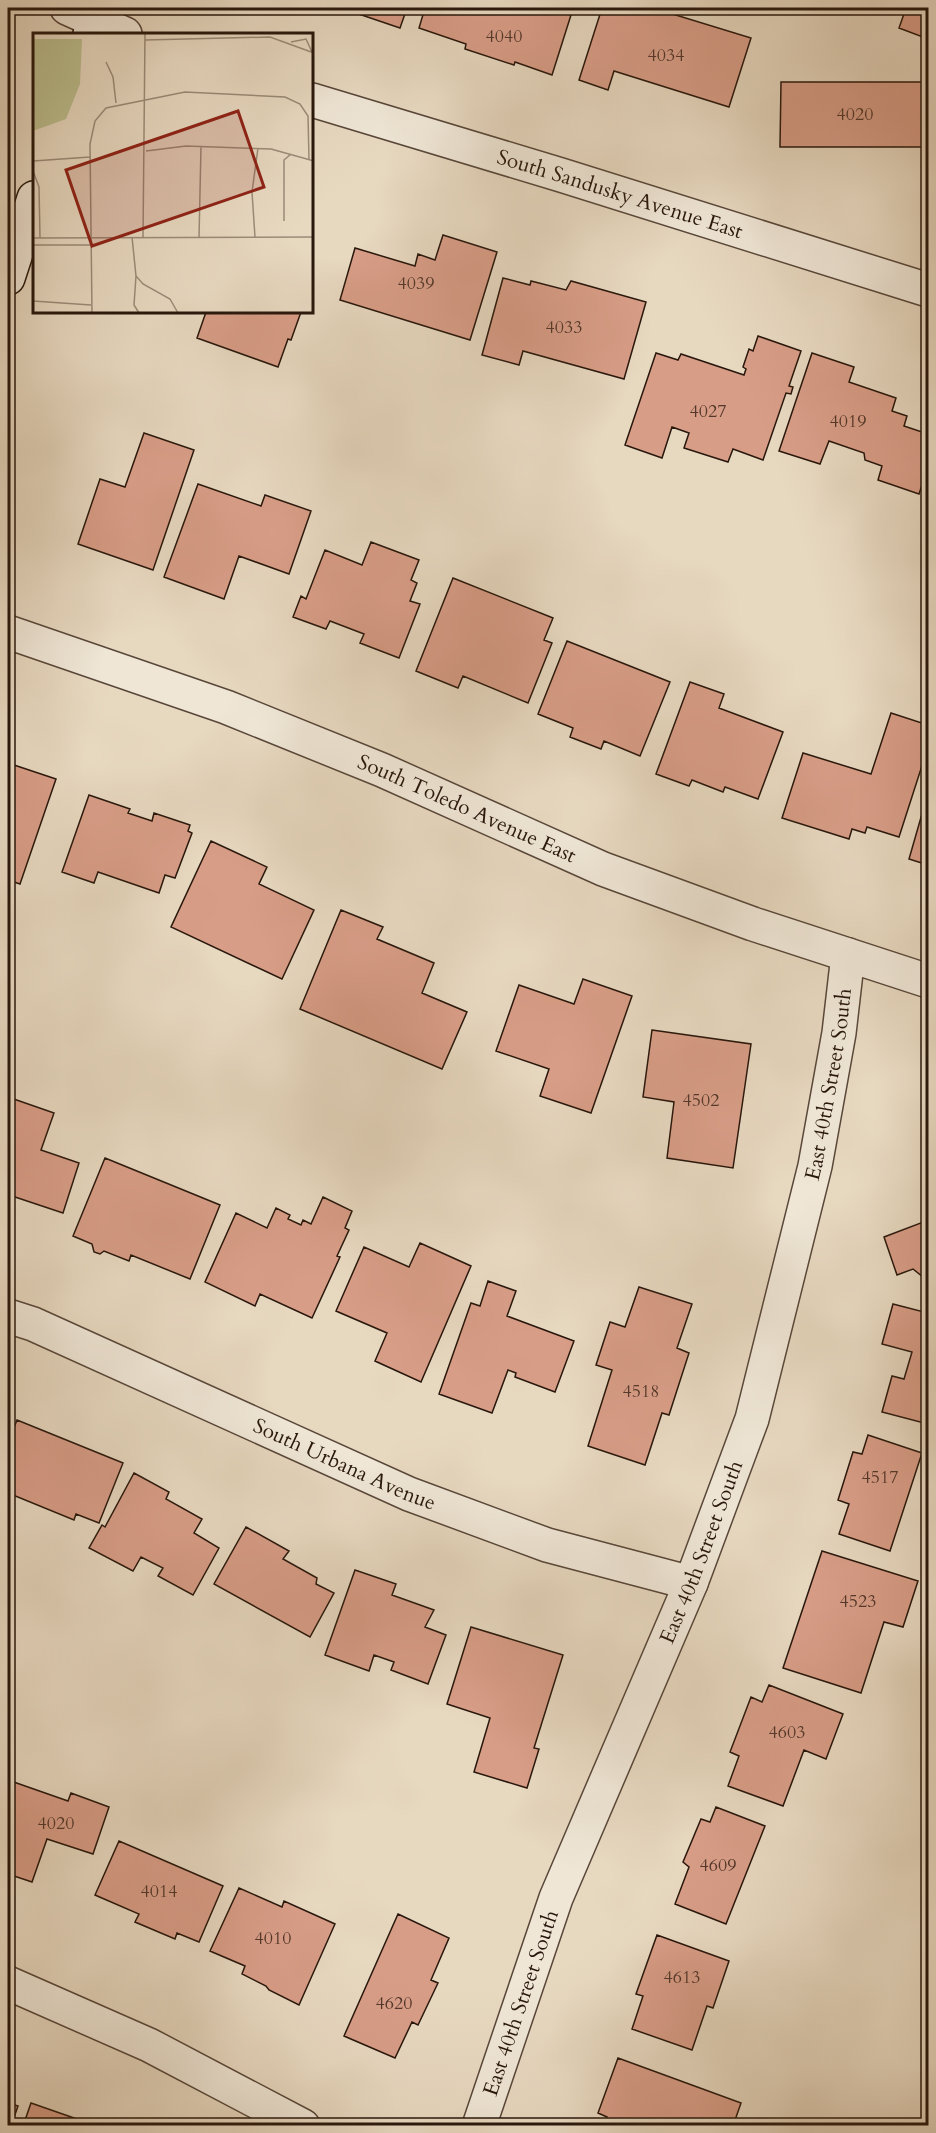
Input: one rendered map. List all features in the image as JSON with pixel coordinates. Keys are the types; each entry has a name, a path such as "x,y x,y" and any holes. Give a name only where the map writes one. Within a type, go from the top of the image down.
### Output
{"street":[{"path":"88,17 123,33"},
{"name":"South Sandusky Avenue East","path":"314,101 561,174 928,290"},
{"path":"8,278 33,201"},
{"name":"South Toledo Avenue East","path":"8,632 226,707 382,770 603,869 753,924 928,981"},
{"name":"East 40th Street South","path":"479,2126 556,1898 691,1583 752,1419 815,1166 839,1033 848,955"},
{"name":"South Urbana Avenue","path":"8,1316 44,1329 409,1494 547,1545 691,1583"},
{"path":"8,1983 149,2045 303,2126"}],"building":[{"path":"341,8 407,8 400,28"},
{"path":"425,8 548,8 571,15 552,75 515,62 514,65 465,49 466,44 419,28"},
{"path":"602,8 653,8 751,38 729,107 614,71 608,90 579,80"},
{"path":"906,8 928,8 928,39 899,28"},
{"path":"781,82 928,82 928,147 780,147"},
{"path":"443,235 497,252 470,340 340,300 355,248 415,266 418,254 435,260"},
{"path":"503,278 530,285 531,281 566,290 571,281 646,302 624,379 523,351 519,365 482,355"},
{"path":"205,314 300,314 278,367 197,338"},
{"path":"758,336 801,351 789,386 793,387 791,394 786,393 763,460 733,449 728,462 684,448 689,433 672,427 662,458 625,445 656,353 678,360 681,354 744,375 746,369 743,367 749,349 753,351"},
{"path":"812,353 854,367 849,382 896,398 892,411 907,416 904,426 928,434 928,467 919,494 878,480 882,466 865,460 864,453 829,441 820,464 779,451"},
{"path":"144,433 194,450 153,570 78,544 100,479 125,487"},
{"path":"198,484 261,506 265,495 311,511 289,574 239,556 224,599 164,577"},
{"path":"371,542 419,560 411,580 417,583 410,601 420,604 399,658 360,643 364,634 330,621 326,629 293,617 301,596 306,599 325,550 362,565"},
{"path":"453,578 553,618 544,640 552,643 528,703 463,676 458,688 416,671"},
{"path":"567,641 670,682 640,756 604,741 601,749 570,737 573,728 538,714"},
{"path":"690,682 724,694 719,708 783,732 758,799 725,787 723,792 692,780 689,786 656,774"},
{"path":"891,713 928,725 928,747 899,837 867,827 865,833 852,829 849,839 782,818 803,753 871,774"},
{"path":"8,763 56,779 20,884 8,880"},
{"path":"928,793 928,865 909,859"},
{"path":"89,795 130,809 128,813 152,821 154,813 190,825 188,831 192,833 175,878 165,875 159,893 98,872 94,883 62,872"},
{"path":"211,841 267,867 259,884 314,910 282,979 171,927"},
{"path":"341,910 383,927 377,939 434,963 422,993 467,1012 442,1069 300,1009"},
{"path":"583,979 632,996 591,1113 540,1096 549,1069 496,1051 519,985 574,1004"},
{"path":"652,1030 751,1044 733,1168 667,1158 674,1102 643,1097"},
{"path":"8,1097 54,1113 41,1150 79,1163 63,1213 12,1196 8,1208"},
{"path":"105,1158 220,1205 190,1279 131,1255 129,1261 104,1251 100,1254 94,1252 92,1244 73,1236"},
{"path":"323,1197 352,1211 345,1228 349,1230 337,1256 340,1257 312,1318 260,1294 255,1306 205,1282 236,1213 267,1228 276,1208 290,1215 288,1219 301,1225 303,1220 311,1224"},
{"path":"928,1213 928,1281 913,1269 897,1275 884,1237 921,1223"},
{"path":"420,1243 471,1266 421,1382 375,1361 387,1333 336,1311 364,1247 409,1267"},
{"path":"488,1281 516,1291 507,1316 574,1341 555,1392 515,1377 516,1373 508,1370 492,1413 439,1394 471,1303 480,1306"},
{"path":"639,1287 692,1304 677,1348 689,1353 669,1415 662,1413 645,1465 588,1446 612,1370 596,1365 610,1322 625,1327"},
{"path":"893,1304 928,1313 928,1424 882,1412 892,1376 904,1379 912,1352 882,1344"},
{"path":"17,1420 123,1463 99,1523 76,1514 74,1520 8,1493 8,1443"},
{"path":"868,1435 922,1453 890,1551 839,1534 849,1504 838,1500 853,1452 862,1454"},
{"path":"134,1473 169,1492 166,1499 202,1519 194,1533 219,1548 193,1595 158,1576 163,1568 141,1557 133,1571 89,1548 102,1525 105,1527"},
{"path":"246,1527 289,1551 283,1559 317,1578 316,1584 334,1593 310,1637 214,1584"},
{"path":"822,1551 918,1581 903,1627 884,1622 861,1693 783,1668"},
{"path":"355,1570 396,1584 392,1595 434,1610 425,1627 446,1635 428,1684 391,1670 394,1662 374,1655 369,1671 325,1655"},
{"path":"471,1627 563,1655 534,1748 539,1749 527,1788 474,1772 490,1718 447,1704"},
{"path":"769,1685 843,1714 826,1759 804,1750 783,1806 728,1786 739,1756 730,1752 751,1697 762,1702"},
{"path":"8,1780 68,1801 71,1793 109,1807 93,1854 47,1839 32,1882 8,1874"},
{"path":"716,1807 765,1826 726,1924 675,1904 689,1867 683,1862 701,1819 710,1822"},
{"path":"119,1841 223,1886 199,1942 177,1933 175,1939 135,1922 139,1914 95,1895"},
{"path":"239,1888 282,1907 284,1901 335,1924 299,2005 242,1974 245,1966 210,1951"},
{"path":"398,1914 449,1938 431,1980 438,1983 418,2025 412,2022 395,2058 344,2036"},
{"path":"657,1935 729,1961 713,2008 707,2006 692,2050 632,2029 643,1996 636,1994"},
{"path":"618,2058 741,2103 733,2126 682,2126 669,2120 667,2126 603,2126 607,2117 598,2113"},
{"path":"8,2103 18,2106 11,2126 8,2126"},
{"path":"31,2103 97,2126 23,2126"}]}
